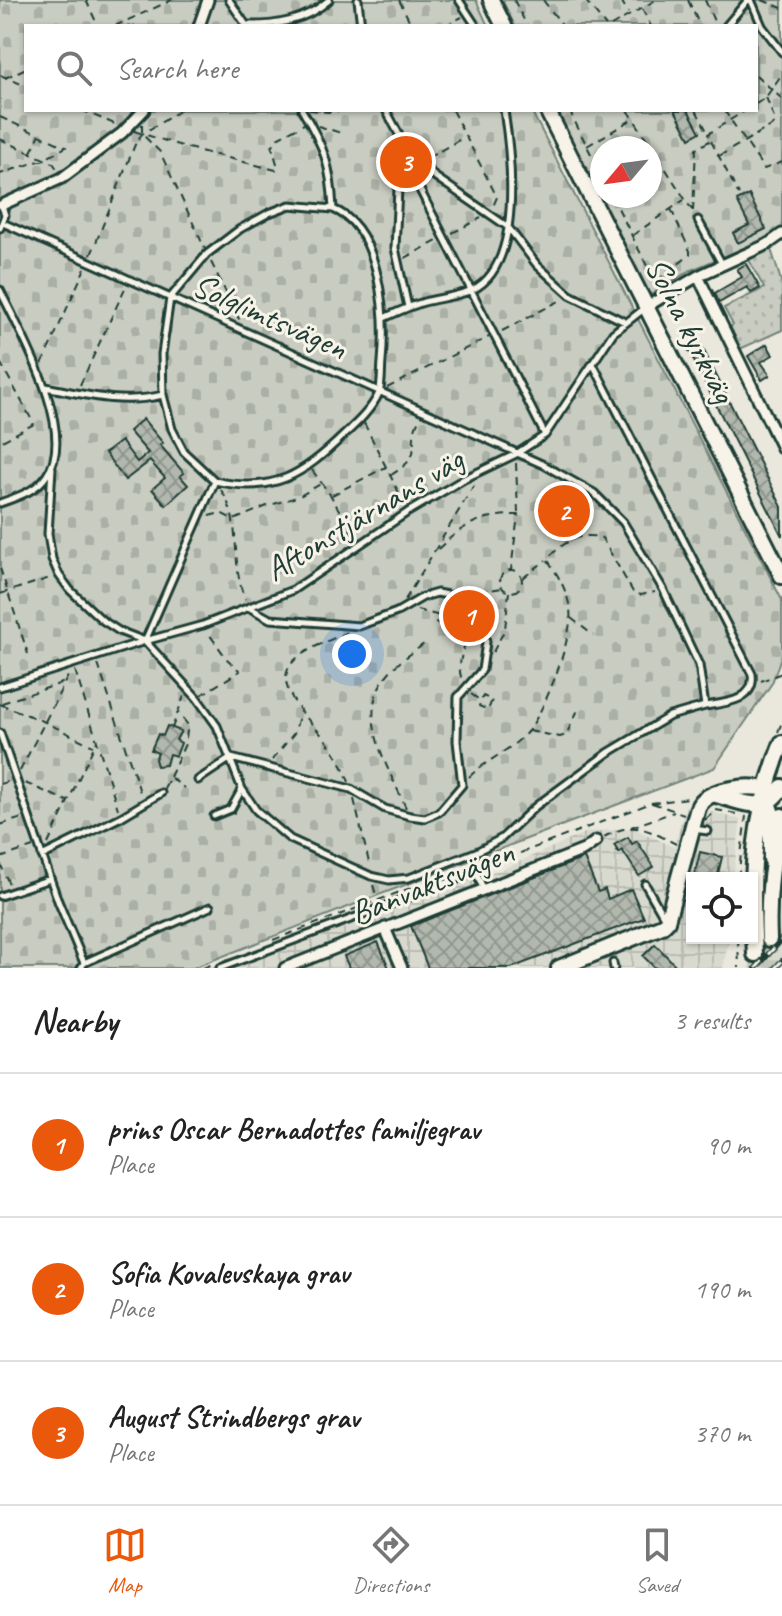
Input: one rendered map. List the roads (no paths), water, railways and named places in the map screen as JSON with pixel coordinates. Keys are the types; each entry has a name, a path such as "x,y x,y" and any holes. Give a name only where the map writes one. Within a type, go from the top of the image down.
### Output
{"street":[{"path":"200,24 208,0"},
{"path":"491,0 503,24"},
{"path":"1,204 62,178 96,155 142,112"},
{"name":"Solna kyrkväg","path":"548,112 646,307 777,554 782,576"},
{"path":"646,307 698,276 768,244 782,234"},
{"path":"698,276 782,448"},
{"path":"755,954 752,877 762,795 782,743"},
{"path":"559,968 657,929 667,921 690,822 706,798 736,788 762,795 782,787"},
{"path":"762,795 771,859"},
{"path":"769,939 767,909 771,859 782,816"},
{"name":"Banvaktsvägen","path":"285,968 584,850 596,841"},
{"path":"385,928 402,968"}],"lane":[{"path":"277,24 301,17 329,0"},
{"path":"358,0 361,24"},
{"path":"459,0 475,24"},
{"path":"728,24 750,0 762,26 782,52"},
{"path":"232,1 245,24"},
{"path":"303,112 331,172 333,209"},
{"path":"387,112 403,142 434,176 508,227 537,265 570,295 625,322"},
{"path":"384,318 408,307 471,290 490,275 498,261 508,227 511,177 504,112"},
{"path":"403,142 395,248 408,307"},
{"path":"421,164 415,175 417,184 545,435"},
{"path":"1,204 2,225"},
{"path":"290,205 333,209 342,212 360,233 377,270 384,318 379,392 362,418 309,466 291,478 267,485 240,487 215,481 184,452 172,429 163,395 162,354 170,298 207,254 240,229 269,213 290,205"},
{"path":"698,220 722,264"},
{"name":"Solglimtsvägen","path":"2,225 544,465 594,493 623,522 663,589 699,665 705,706"},
{"path":"0,290 45,387 55,428 48,534 52,559 59,575 84,605 102,620 119,631 145,641 197,698 217,726 242,789 256,810 290,839 371,876 389,880 409,878 478,851 502,838 536,806 608,753 670,716 743,697 754,684 752,674 593,363"},
{"name":"Aftonstjärnans väg","path":"0,687 203,625 293,590 408,512 545,435 613,333 646,307"},
{"path":"45,387 120,401 163,395"},
{"path":"0,503 29,492 46,478 52,468"},
{"path":"145,641 215,481"},
{"path":"198,780 231,758 351,789 385,809 425,818 439,812 462,785 457,741 458,697 482,670 486,642 482,621 467,603 437,593 359,626 270,619 249,608"},
{"path":"0,733 82,966 210,907"},
{"path":"214,816 231,809 242,789"},
{"path":"42,856 121,817 161,793"},
{"path":"690,822 708,831"},
{"path":"220,968 476,872 484,889"},
{"path":"0,896 50,879"},
{"path":"645,884 667,921"}],"tunnel":[{"path":"769,939 772,968"},
{"path":"755,954 758,968"}],"railway":[{"path":"756,968 782,939"},
{"path":"775,968 782,961"}],"place":[{"name":"August Strindbergs grav","path":"406,162"},
{"name":"Sofia Kovalevskaya grav","path":"564,511"},
{"name":"prins Oscar Bernadottes familjegrav","path":"469,616"}]}
